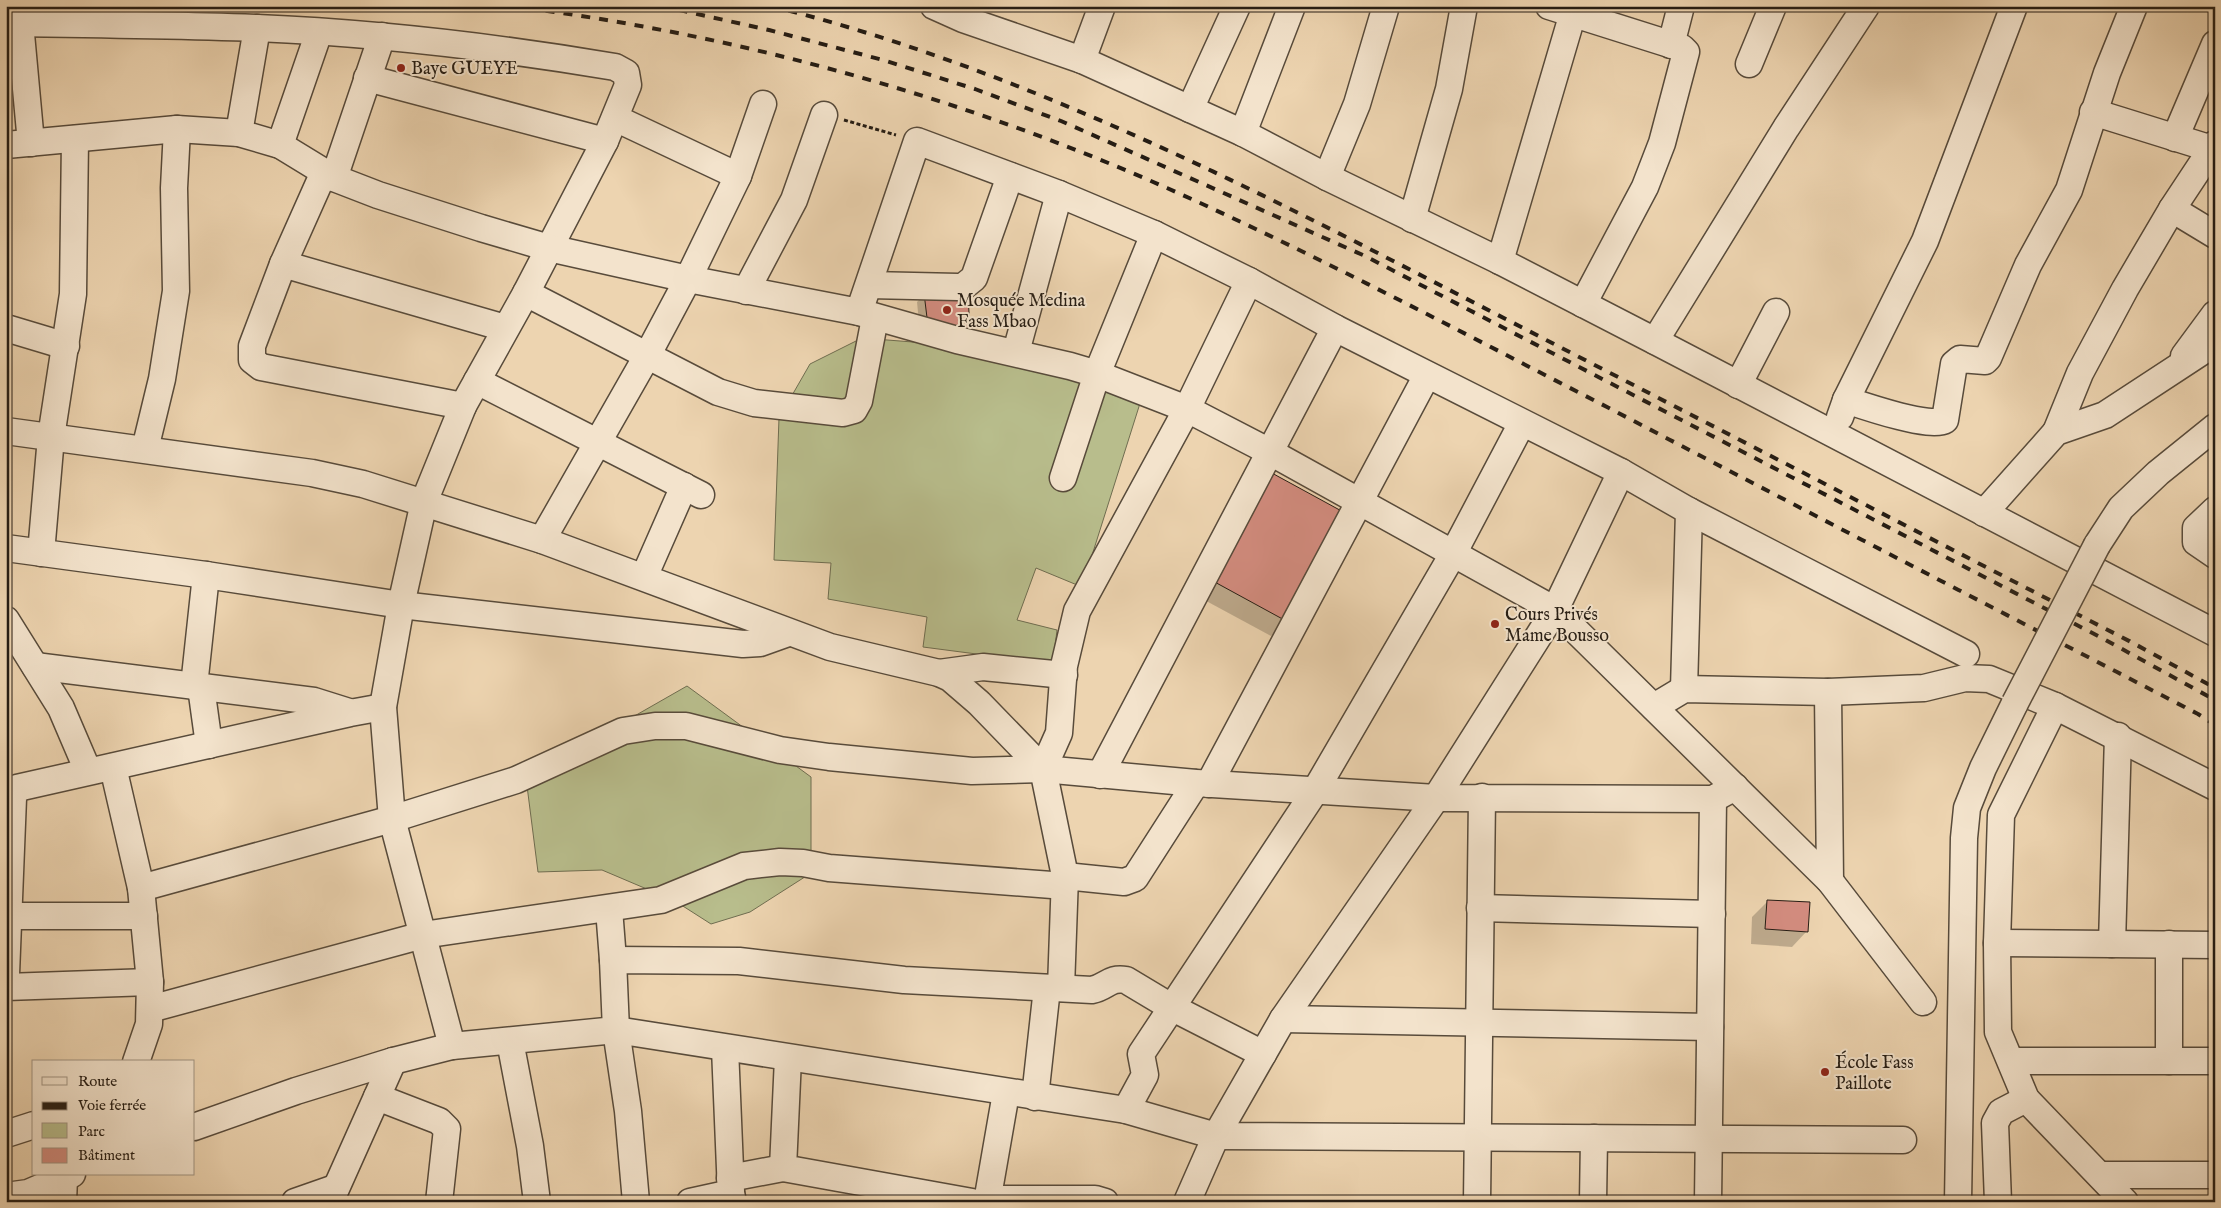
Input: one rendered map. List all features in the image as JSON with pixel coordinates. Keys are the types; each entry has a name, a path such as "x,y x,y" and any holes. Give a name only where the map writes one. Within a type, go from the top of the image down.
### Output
{"street":[{"path":"934,6 966,12 1082,60 1243,133 1327,177 1500,261 2215,633"},
{"path":"1082,60 1102,6"},
{"path":"1190,109 1237,6"},
{"path":"1243,133 1292,6"},
{"path":"1327,177 1357,104 1386,6"},
{"path":"1412,219 1449,89 1464,6"},
{"path":"1671,45 1681,6"},
{"path":"1749,64 1773,6"},
{"path":"1655,341 1791,120 1866,6"},
{"path":"1835,435 1846,400 1925,241 2014,6"},
{"path":"1846,400 1906,418 1938,424 1945,420 1954,364 1960,358 1985,361 1988,358 2028,265 2069,190 2094,112 2134,6"},
{"path":"1500,261 1572,10 1682,48 1686,52 1686,58 1662,143 1645,187 1582,304"},
{"path":"452,1046 392,818 383,707 401,605 424,502 464,406 505,328 526,293 549,248 610,129 628,85 626,73 615,67 512,50 382,36 258,28 13,23 18,144 177,129 239,133 280,145 329,175 430,212 549,248 688,279 867,315 957,340 1016,352 1097,374 1186,409 1270,452 1555,610 1654,707 1724,793 1830,881 1923,1002"},
{"path":"239,133 258,28"},
{"path":"280,145 319,32"},
{"path":"382,36 329,175 283,264 252,346 252,360 261,367 464,406"},
{"path":"2175,138 2215,44"},
{"path":"367,78 610,129 738,176"},
{"path":"542,540 647,356 688,279 738,176 763,104"},
{"path":"1984,513 2056,432 2080,373 2125,289 2172,209 2213,147 2175,138 2094,112"},
{"path":"746,291 794,200 824,115"},
{"path":"144,449 162,379 176,291 174,188 177,129"},
{"path":"41,553 51,437 74,294 75,139"},
{"path":"526,293 718,392 754,403 843,413 854,410 859,401 869,285 917,142 1059,194 1154,234 1249,281 1427,375 1621,472 1689,511 1966,654"},
{"path":"869,285 958,287 970,283 974,278 1010,176"},
{"path":"1016,352 1059,194"},
{"path":"2172,209 2215,235"},
{"path":"1063,478 1097,374 1154,234"},
{"path":"283,264 505,328"},
{"path":"1043,769 1059,732 1064,675 1077,611 1186,409 1249,281"},
{"path":"1738,384 1776,312"},
{"path":"2176,367 2215,314"},
{"path":"6,328 66,346"},
{"path":"1100,775 1205,572 1335,328"},
{"path":"2056,432 2105,415 2215,343"},
{"path":"150,1009 423,935 662,900 744,866 780,862 803,863 830,868 1065,881 1124,882 1135,878 1202,784 1359,503 1427,375"},
{"path":"477,381 597,444 693,491 644,578"},
{"path":"1126,1110 1145,1075 1141,1054 1314,792 1452,554 1522,423"},
{"path":"1958,1202 1964,838 1967,808 1983,768 2015,703 2097,544 2121,508 2158,473 2215,427"},
{"path":"6,431 339,478 424,502 542,540 830,647 939,673 950,678 979,703 1043,769 1065,881 1054,988 1035,1097"},
{"path":"1187,1202 1216,1136 1284,1019 1436,798 1555,610 1621,472"},
{"path":"2215,510 2196,528 2196,542 2215,555"},
{"path":"1684,689 1689,511"},
{"path":"6,548 206,575 401,605 743,644 760,643 788,632"},
{"path":"206,575 197,686 209,745"},
{"path":"6,620 100,769 141,888 150,982 150,1009 147,1032 137,1060"},
{"path":"35,666 314,701 350,713"},
{"path":"939,673 983,667 1064,675"},
{"path":"1654,707 1684,689 1828,692 1924,688 1966,678 1989,679 2055,706 2118,736 2215,787"},
{"path":"1828,692 1830,881"},
{"path":"2055,706 2001,816 1996,943 1998,1032 2026,1099 2125,1202"},
{"path":"6,974 13,798 16,788 383,707"},
{"path":"141,888 392,818 516,780 623,731 655,726 686,726 780,750 829,757 972,771 1043,769 1202,784 1436,798 1724,793"},
{"path":"2112,944 2118,736"},
{"path":"1708,1202 1712,914 1724,793"},
{"path":"1477,1202 1482,797"},
{"path":"1480,908 1712,914"},
{"path":"609,909 616,1030 628,1110 636,1202"},
{"path":"8,916 144,916"},
{"path":"1996,943 2215,945"},
{"path":"2169,944 2169,1061"},
{"path":"613,960 739,961 904,980 1092,990 1100,989 1117,978 1126,980 1171,1007 1263,1054"},
{"path":"6,987 150,982"},
{"path":"1284,1019 1710,1027"},
{"path":"195,1127 296,1090 393,1061 452,1046 616,1030 1006,1093 1126,1110 1216,1136 1903,1140"},
{"path":"510,1041 530,1146 537,1202"},
{"path":"725,1048 731,1191"},
{"path":"783,1168 788,1058"},
{"path":"295,1202 332,1195 393,1061"},
{"path":"2011,1061 2215,1061"},
{"path":"982,1201 1006,1093"},
{"path":"376,1097 439,1121 447,1129 439,1202"},
{"path":"1998,1202 1994,1123 2001,1112 2026,1099"},
{"path":"6,1134 32,1126"},
{"path":"1593,1202 1594,1138"},
{"path":"690,1202 731,1191 783,1168 982,1201 1096,1199 1105,1202"},
{"path":"2100,1176 2215,1175"},
{"path":"6,1196 66,1184"}],"path":[{"path":"824,115 917,142"}],"green space":[{"path":"862,338 938,344 1142,397 1082,587 1036,568 1017,620 1057,630 1053,664 923,647 927,617 828,599 831,563 774,560 779,418 810,364"},
{"path":"687,686 811,777 811,873 750,912 711,924 675,901 602,870 538,872 526,778"}],"building":[{"name":"Mosquée Medina Fass Mbao","path":"924,293 968,294 970,332 928,326"},
{"path":"1270,472 1347,514 1288,622 1211,580"},
{"path":"1767,900 1810,902 1808,932 1765,929"}],"railway":[{"path":"510,6 595,18 679,33 845,73 927,97 1008,125 1088,155 1167,188 1334,267 1443,322 2198,714 2215,725"},
{"path":"661,6 769,30 883,60 975,89 1061,121 1365,256 2102,638 2215,700"},
{"path":"771,6 866,33 959,64 1142,138 1231,180 1407,268 2133,643 2215,688"}],"place":[{"name":"Baye GUEYE","path":"401,68"},
{"name":"Mosquée Medina Fass Mbao","path":"947,310"},
{"name":"Cours Privés Mame Bousso","path":"1495,624"},
{"name":"École Fass Paillote","path":"1825,1072"}]}
